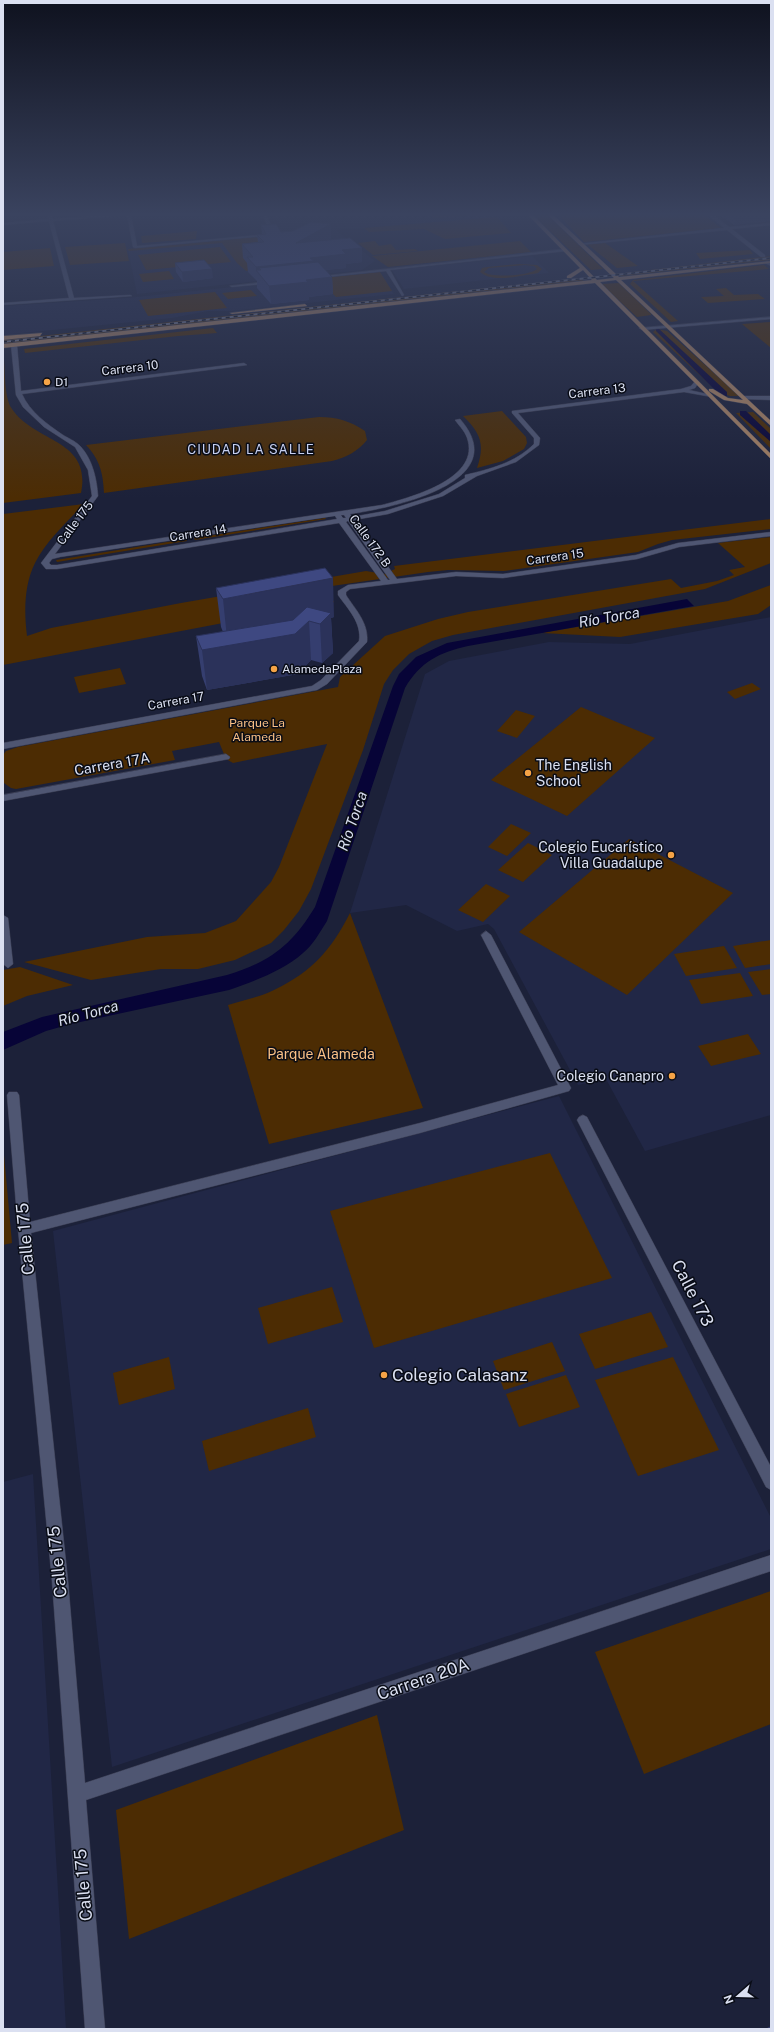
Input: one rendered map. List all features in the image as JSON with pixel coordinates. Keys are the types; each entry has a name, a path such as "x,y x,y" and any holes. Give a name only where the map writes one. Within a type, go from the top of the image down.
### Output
{"main road":[{"path":"228,314 284,308"},
{"path":"3,346 351,308"},
{"path":"623,308 771,457"},
{"path":"648,308 771,424"},
{"path":"650,317 654,314 651,311"},
{"path":"628,313 640,318"},
{"path":"647,333 650,328 659,328 674,333"},
{"path":"3,338 43,334"},
{"path":"675,360 721,397 737,402 749,403"}],"street":[{"path":"642,328 771,318"},
{"name":"Calle 175","path":"14,345 19,393 25,406 34,416 60,436 77,446 91,470 94,483 95,496 45,563"},
{"name":"Carrera 10","path":"19,393 244,365"},
{"name":"Carrera 13","path":"474,475 522,457 537,444 537,438 514,412 682,391 693,387 696,382"},
{"name":"Carrera 13","path":"682,391 710,396"},
{"path":"744,398 771,400"},
{"path":"749,403 771,400"},
{"path":"45,563 50,558 58,555 336,512 382,507 411,500 437,489 451,480 468,462 472,447 469,433 458,420"},
{"path":"451,480 474,475"},
{"name":"Carrera 14","path":"45,563 49,566 57,568 386,513 419,504 441,495 474,475"},
{"name":"Calle 172 B","path":"344,511 395,581"},
{"name":"Calle 172 B","path":"336,512 386,582"},
{"name":"Carrera 15","path":"343,662 363,642 365,636 363,629 342,595 342,591 348,587 456,574 503,576 637,557 678,545 771,534"},
{"name":"Carrera 17","path":"3,746 314,688 324,682 343,662"},
{"name":"Carrera 17A","path":"3,798 226,757"},
{"path":"3,918 8,964"},
{"path":"24,1229 413,1130 565,1088 486,935"},
{"name":"Calle 175","path":"13,1095 24,1229 60,1581 95,2029"},
{"name":"Calle 173","path":"583,1120 771,1482"},
{"name":"Carrera 20A","path":"76,1795 771,1563"}],"shaded area":[{"path":"3,308 261,308 231,311 208,311 172,318 3,335"},
{"path":"771,617 771,1115 645,1151 606,1079 578,1085 494,929 488,924 457,931 406,905 350,913 425,674 449,661 549,642 630,644"},
{"name":"Colegio Calasanz","path":"559,1096 771,1518 771,1549 112,1767 53,1231"},
{"path":"33,1474 66,2029 3,2029 3,1482"}],"green space":[{"path":"143,308 227,308 148,316"},
{"path":"303,308 337,308 3,344 3,340"},
{"path":"627,308 645,308 651,314 651,315 637,317"},
{"path":"656,308 663,308 678,321 671,322"},
{"path":"771,322 771,348 742,324"},
{"path":"213,328 217,333 25,353 24,349"},
{"path":"657,329 667,331 740,396 730,396 717,391 653,332"},
{"path":"3,352 7,397 12,409 22,420 34,429 70,452 78,462 82,475 81,493 3,503"},
{"path":"502,411 526,437 527,443 524,449 503,461 477,468 481,453 480,440 474,428 463,416"},
{"path":"753,412 771,429 771,449 736,413"},
{"path":"319,417 343,420 354,425 365,431 367,440 351,454 332,461 104,493 100,467 95,456 86,445"},
{"path":"84,504 51,539 31,571 26,599 25,618 27,636 51,628 181,603 366,571 384,574 395,569 394,566 771,519 771,529 672,540 638,552 504,571 448,570 332,586 326,590 334,602 3,665 3,514"},
{"path":"326,519 195,540 194,538"},
{"name":"Parque La Alameda","path":"771,537 771,563 705,589 453,635 432,641 409,654 393,670 384,684 363,750 311,889 299,911 284,930 271,943 235,960 198,969 161,969 91,980 24,962 147,937 205,933 236,921 271,882 279,867 327,744 233,763 226,759 219,742 172,751 175,760 16,789 11,788 4,783 3,755 6,751 18,747 338,687 340,677 385,636 438,619 468,612 671,579 681,588 717,581 734,575 729,570 745,567 718,543"},
{"path":"186,539 187,541 57,562 56,560"},
{"path":"771,585 771,605 758,614 620,637 542,633 728,601"},
{"path":"120,668 126,684 79,693 74,677"},
{"path":"752,683 761,689 735,699 727,692"},
{"path":"581,707 655,738 567,816 491,780"},
{"path":"516,710 535,716 517,738 497,731"},
{"path":"511,824 531,833 507,856 488,847"},
{"path":"629,839 733,893 627,995 519,932"},
{"path":"528,843 552,855 523,882 498,870"},
{"path":"486,884 510,896 483,922 458,910"},
{"name":"Parque Alameda","path":"350,913 423,1108 269,1144 228,1005 269,992 288,983 300,975 328,949"},
{"path":"771,940 771,964 745,968 733,946"},
{"path":"724,946 737,968 686,976 674,954"},
{"path":"20,967 73,985 27,996 3,1006 3,970"},
{"path":"771,969 771,994 762,995 748,972"},
{"path":"740,973 753,996 701,1004 689,980"},
{"path":"748,1034 761,1054 711,1066 698,1046"},
{"path":"3,1144 12,1243 3,1245"},
{"path":"550,1153 612,1278 374,1348 330,1211"},
{"path":"332,1287 343,1322 268,1344 258,1308"},
{"path":"651,1312 668,1347 595,1369 579,1334"},
{"path":"552,1342 565,1371 504,1390 493,1361"},
{"path":"169,1357 175,1389 119,1405 113,1373"},
{"path":"673,1357 719,1450 638,1476 595,1380"},
{"path":"566,1375 580,1407 519,1427 506,1394"},
{"path":"308,1408 316,1437 209,1471 202,1441"},
{"path":"771,1591 771,1724 644,1774 595,1652"},
{"path":"377,1715 404,1830 129,1939 116,1810"}],"water":[{"name":"Río Torca","path":"687,599 694,606 458,648 440,655 424,665 417,671 405,688 327,921 307,950 287,965 258,979 229,990 71,1024 46,1031 3,1050 3,1032 42,1017 227,975 268,958 288,942 298,932 315,907 393,686 399,674 416,657 447,643"}],"building":[{"path":"325,568 333,578 223,599 216,588"},
{"path":"307,607 331,613 320,624 309,621 295,634 202,650 196,636 293,620"}],"waterway":[{"path":"658,330 724,394"},
{"path":"743,413 771,440"}],"railway":[{"path":"3,342 315,308"}],"place":[{"name":"D1","path":"47,382"},
{"name":"AlamedaPlaza","path":"274,669"},
{"name":"The English School","path":"528,773"},
{"name":"Colegio Eucarístico Villa Guadalupe","path":"671,855"},
{"name":"Colegio Canapro","path":"672,1076"},
{"name":"Colegio Calasanz","path":"384,1375"}],"district":[{"name":"CIUDAD LA SALLE","path":"251,449"}]}
